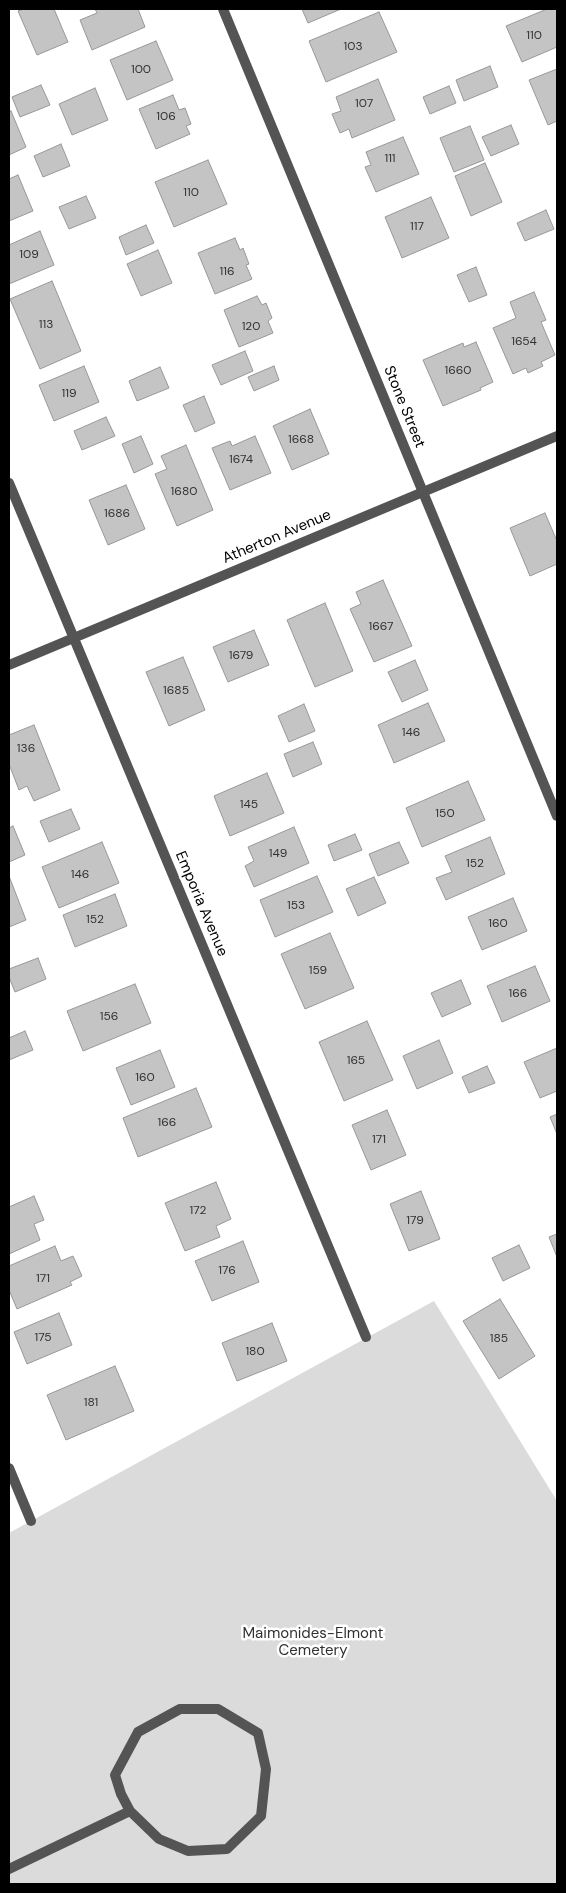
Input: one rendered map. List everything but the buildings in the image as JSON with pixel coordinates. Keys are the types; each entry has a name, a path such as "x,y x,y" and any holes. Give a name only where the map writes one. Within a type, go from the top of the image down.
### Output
{"street":[{"name":"Stone Street","path":"223,9 557,816"},
{"name":"Atherton Avenue","path":"9,665 557,436"},
{"name":"Emporia Avenue","path":"9,483 366,1337"},
{"path":"9,1468 30,1520"},
{"path":"180,1709 218,1709 258,1733 266,1769 261,1816 227,1849 188,1851 159,1839 130,1811 121,1794 115,1775 138,1732 180,1709"},
{"path":"9,1869 130,1811"}],"green space":[{"name":"Maimonides-Elmont Cemetery","path":"434,1301 557,1501 557,1884 9,1884 9,1533"}]}
